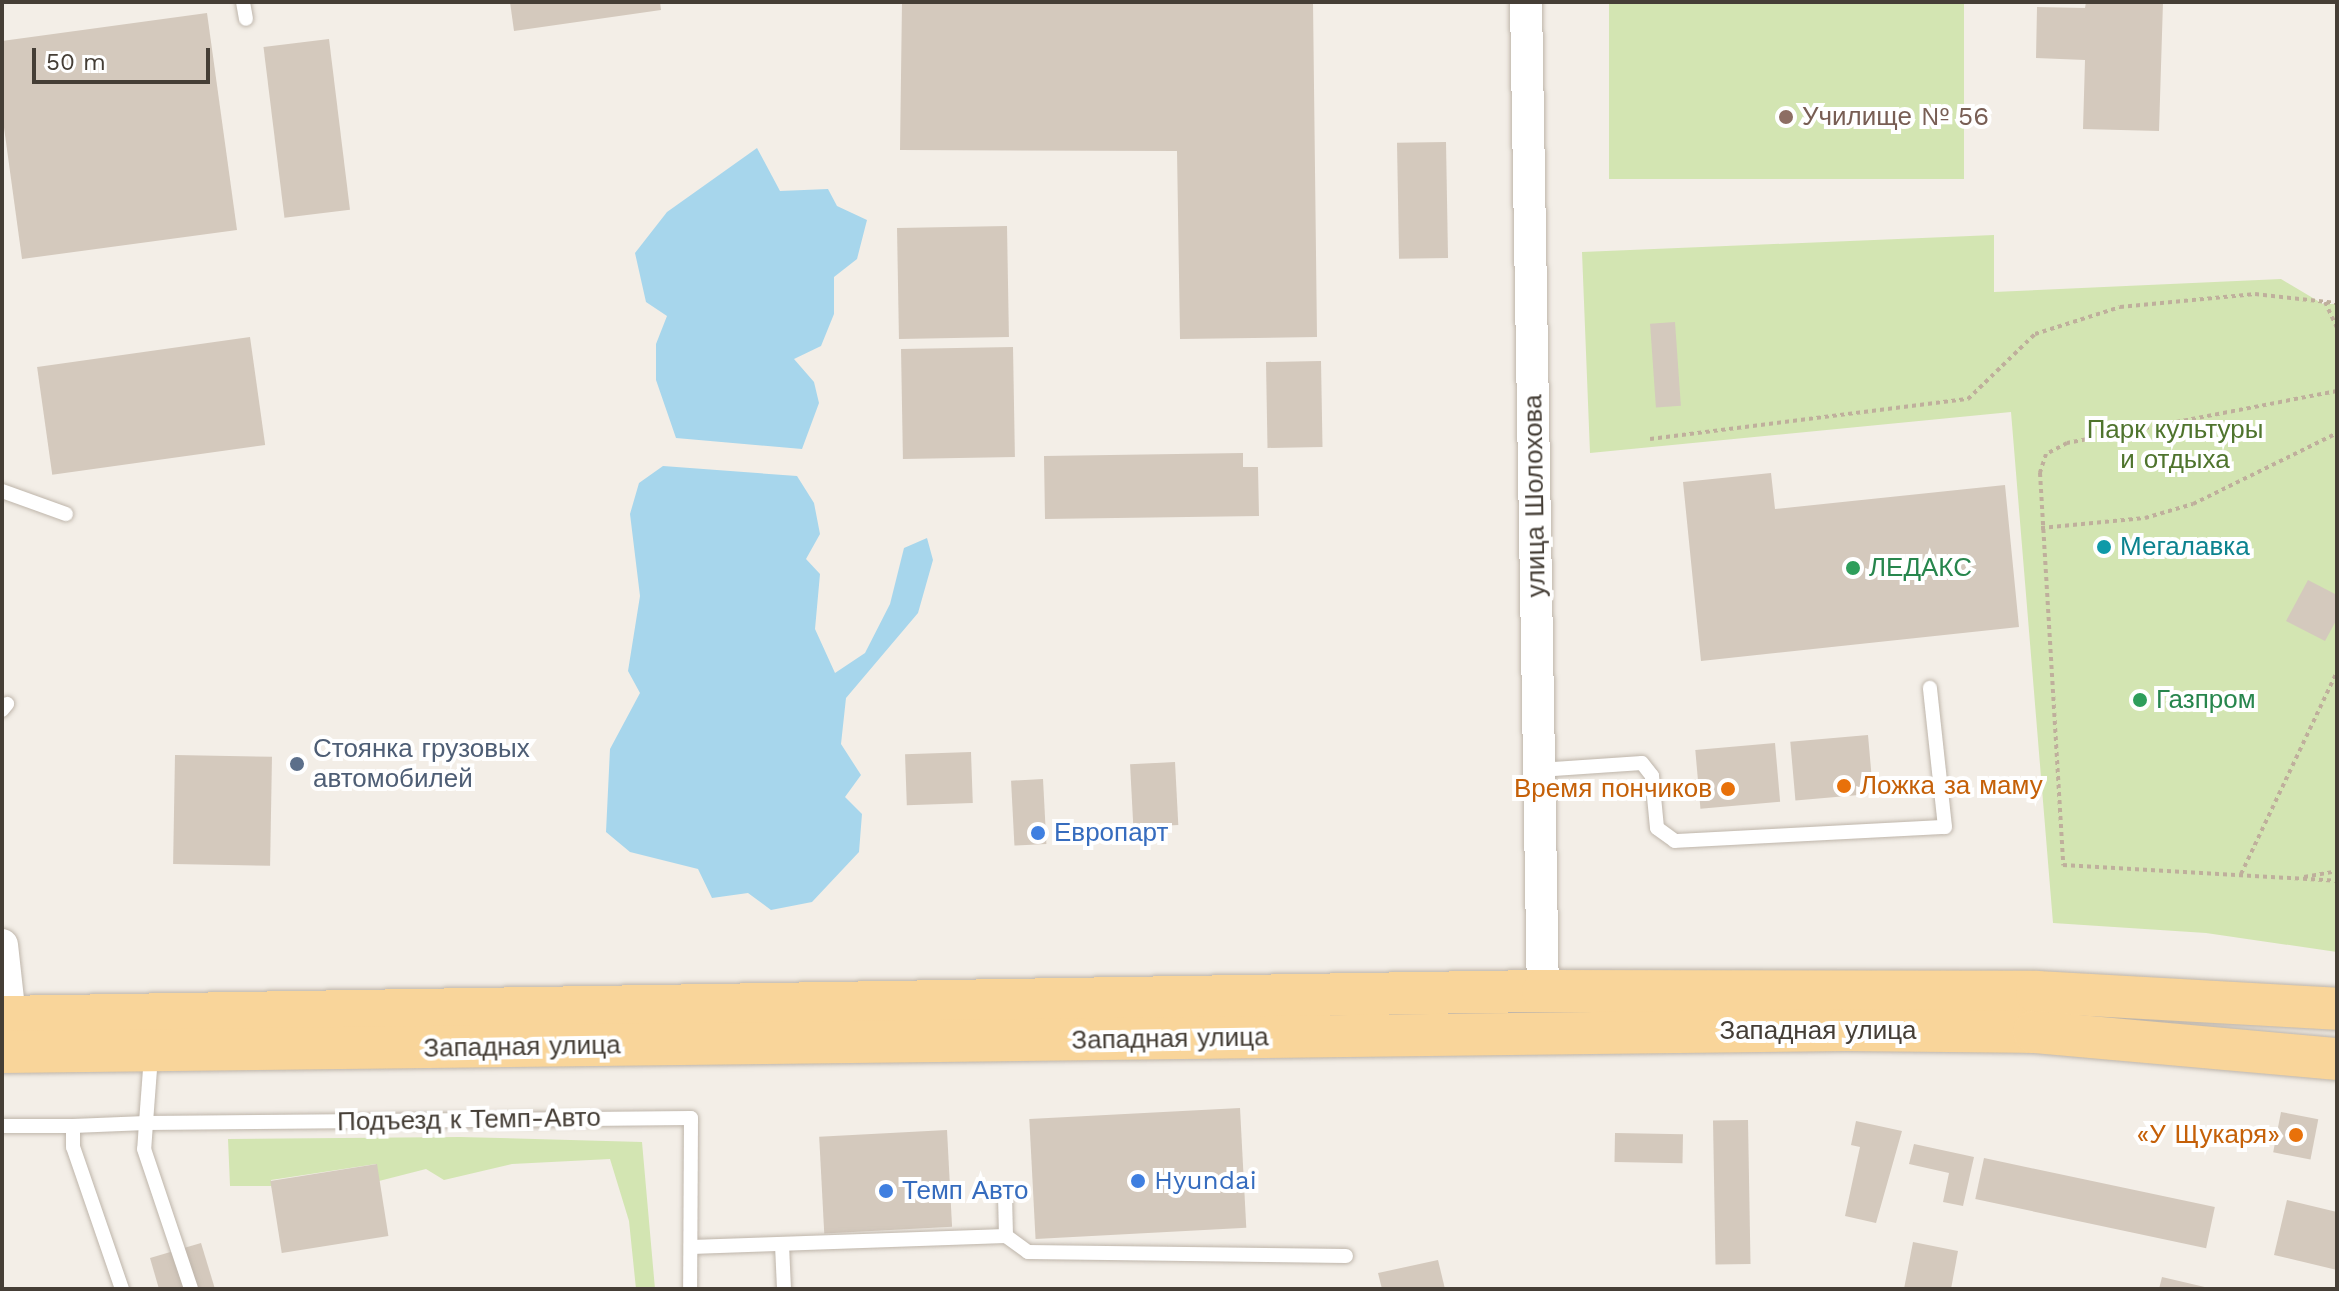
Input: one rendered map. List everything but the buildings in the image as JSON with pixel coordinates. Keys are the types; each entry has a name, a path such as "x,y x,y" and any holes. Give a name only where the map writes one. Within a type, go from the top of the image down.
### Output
{"main road":[{"name":"Западная улица","path":"5,1029 1543,991 2037,992 2337,1009"},
{"name":"Западная улица","path":"5,1029 151,1051 1846,1030 2034,1032 2337,1059"}],"street":[{"name":"улица Шолохова","path":"1526,2 1543,991"},
{"path":"2,945 5,1029"}],"lane":[{"path":"243,2 246,19"},
{"path":"2,491 66,514"},
{"path":"1539,770 1642,763 1652,776 1657,828 1675,841 1945,827 1930,688"},
{"path":"151,1051 144,1149 191,1289"},
{"name":"Подъезд к Темп-Авто","path":"146,1123 691,1118 690,1289"},
{"path":"2,1126 146,1123"},
{"path":"73,1126 73,1147 122,1289"},
{"path":"1005,1195 1006,1236"},
{"path":"691,1247 1006,1236 1028,1252 1346,1256"},
{"path":"782,1245 784,1289"}],"path":[{"path":"1650,439 1968,399 2035,334 2120,307 2255,294 2337,303"},
{"path":"2325,302 2337,328"},
{"path":"2337,391 2067,443 2046,454 2040,473 2063,865 2337,881"},
{"path":"2041,528 2145,518 2193,504 2337,433"},
{"path":"2241,874 2337,672"},
{"path":"2298,878 2337,871"}],"green space":[{"name":"Училище № 56","path":"1609,2 1964,2 1964,179 1609,179"},
{"name":"Парк культуры и отдыха","path":"1994,235 1994,292 2281,279 2323,304 2337,304 2337,952 2206,933 2053,923 2011,412 1590,453 1582,252"},
{"path":"460,1137 642,1142 655,1289 636,1289 629,1221 610,1159 512,1164 444,1180 426,1169 379,1181 376,1164 271,1180 271,1186 230,1186 228,1139"}],"water":[{"path":"757,148 780,191 828,189 837,206 867,220 857,259 834,277 834,314 821,346 794,359 814,382 819,403 802,449 676,438 656,380 656,344 667,316 646,302 635,253 667,212"},
{"path":"663,466 797,476 814,503 820,534 806,559 820,574 815,629 835,673 865,653 890,604 904,548 927,538 933,560 918,613 846,698 841,744 861,775 845,797 862,814 859,852 812,902 771,910 748,893 712,898 698,869 630,852 606,832 610,749 640,693 628,671 640,596 630,514 639,483"}],"place":[{"name":"Училище № 56","path":"1786,117"},
{"name":"Мегалавка","path":"2104,547"},
{"name":"ЛЕДАКС","path":"1853,568"},
{"name":"Газпром","path":"2140,700"},
{"name":"Стоянка грузовых автомобилей","path":"297,764"},
{"name":"Ложка за маму","path":"1844,786"},
{"name":"Время пончиков","path":"1728,789"},
{"name":"Европарт","path":"1038,833"},
{"name":"«У Щукаря»","path":"2296,1135"},
{"name":"Hyundai","path":"1138,1181"},
{"name":"Темп Авто","path":"886,1191"}]}
